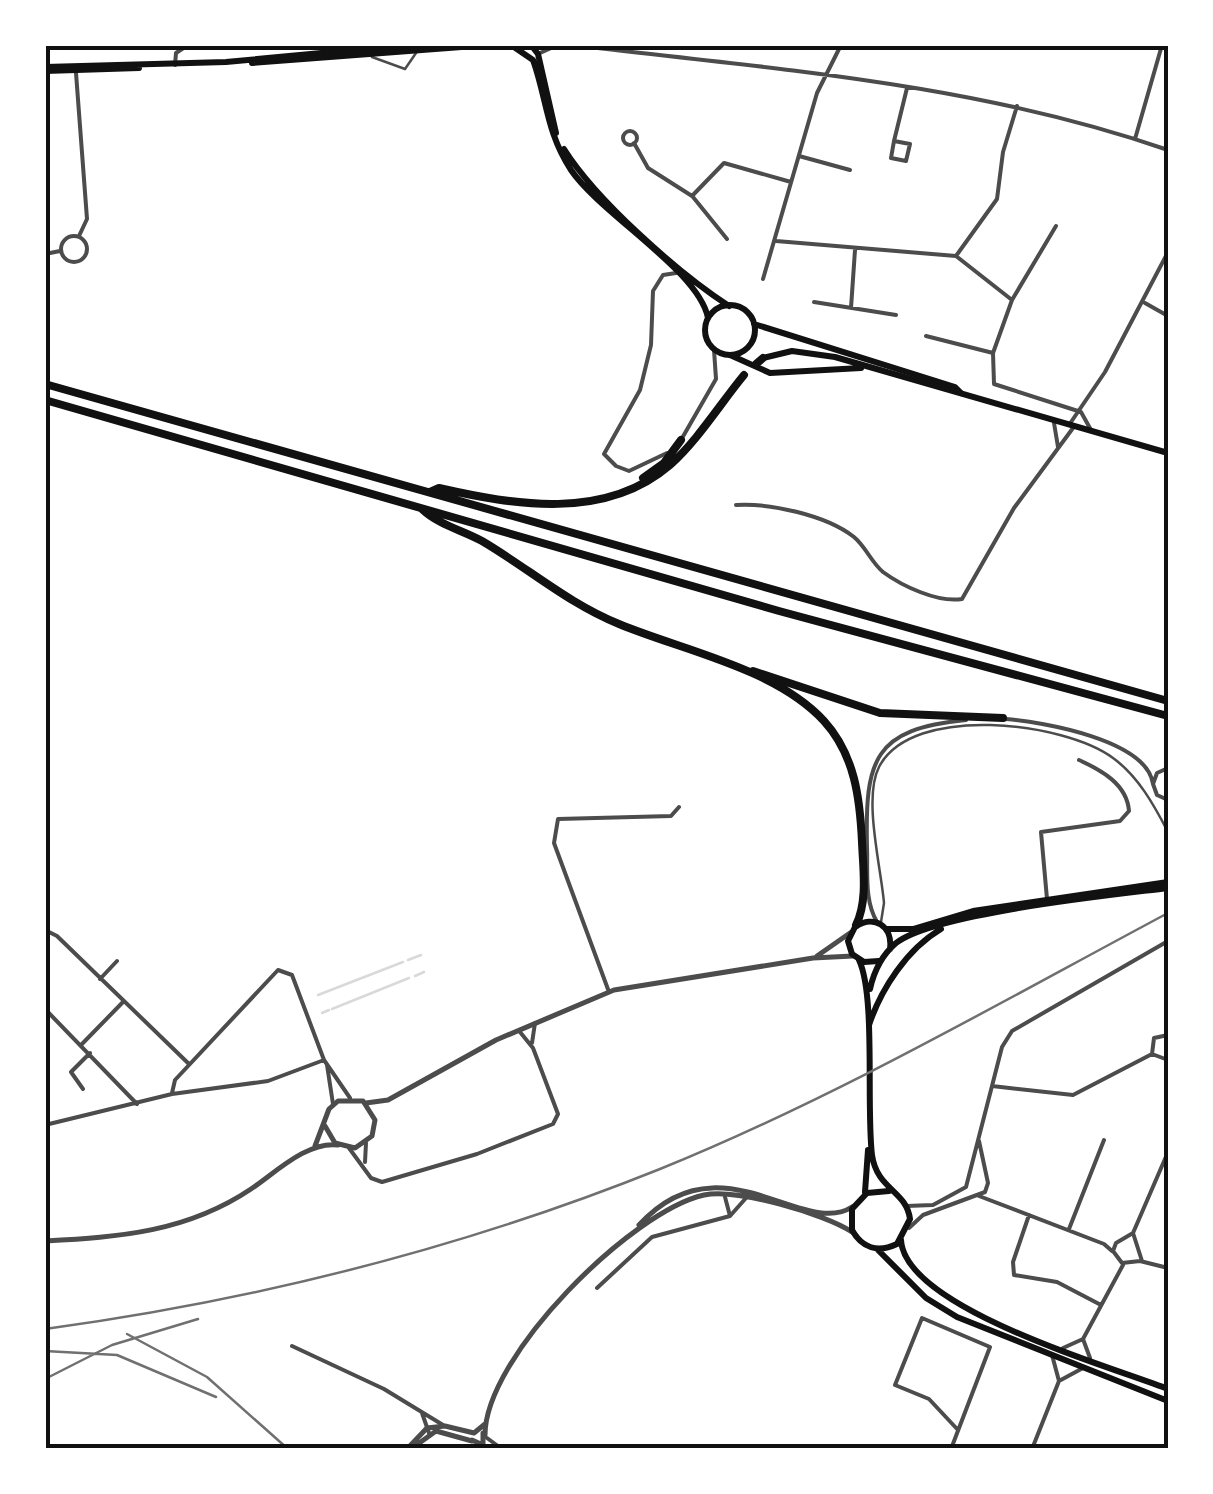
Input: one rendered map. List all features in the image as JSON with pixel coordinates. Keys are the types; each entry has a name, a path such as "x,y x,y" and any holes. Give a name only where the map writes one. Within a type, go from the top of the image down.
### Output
{"highway":[{"path":"430,492 439,488 528,507 638,486 668,466 744,375"},
{"path":"45,384 1168,701"},
{"path":"45,400 779,612 1168,716"},
{"path":"615,492 664,463 682,440"},
{"path":"418,506 433,520 478,540 603,617 730,664 880,713 1002,718"},
{"path":"730,664 808,706 841,744 857,786 861,814 863,890 853,929"}],"main road":[{"path":"226,62 407,45"},
{"path":"45,70 366,56 488,45"},
{"path":"511,45 533,50"},
{"path":"533,50 549,126 572,172 704,303 708,318 705,332 714,350 758,364 798,351 1168,454"},
{"path":"533,50 552,120 581,176 729,306 743,310 754,324 955,387 962,394"},
{"path":"708,318 729,306"},
{"path":"730,355 749,345 754,324"},
{"path":"758,364 770,374 839,367 872,369"},
{"path":"1168,884 1047,899 974,912 912,929 881,925 853,929 848,946 865,976 867,1005 868,1184 850,1217 854,1234 877,1249 935,1305 1168,1401"},
{"path":"867,1005 880,960 903,939 950,924 1168,884"},
{"path":"867,1031 876,1002 893,978 928,937 950,924"},
{"path":"881,925 889,950"},
{"path":"856,958 880,960"},
{"path":"868,1119 875,1170 889,1192 906,1206 904,1259 931,1289 966,1310 1168,1389"},
{"path":"863,1195 889,1192"},
{"path":"877,1249 902,1240"}],"street":[{"path":"175,64 176,53 188,45"},
{"path":"533,50 558,45"},
{"path":"572,45 826,72 1016,106 1168,150"},
{"path":"763,279 826,72 841,45"},
{"path":"1135,139 1162,45"},
{"path":"75,69 86,219 79,236"},
{"path":"894,141 910,144 906,161 891,158 894,141 907,88"},
{"path":"956,256 997,198 1003,152 1016,106"},
{"path":"634,144 648,168 692,196 727,239"},
{"path":"799,156 850,170"},
{"path":"692,196 724,163 791,182"},
{"path":"1056,226 1012,300 993,353 992,378 996,387 1081,412 1094,434"},
{"path":"61,251 64,240 79,236"},
{"path":"61,251 68,260 82,260 87,245 79,236"},
{"path":"776,241 956,256 1012,300"},
{"path":"851,308 854,250"},
{"path":"45,254 61,251"},
{"path":"736,505 767,507 834,526 852,535 884,573 936,597 962,600 992,544 1081,412 1168,252"},
{"path":"677,273 664,274 654,287 645,374 604,454 616,466 629,471 658,461 682,440 717,374 714,350"},
{"path":"814,302 896,315"},
{"path":"1144,302 1168,316"},
{"path":"926,336 993,353"},
{"path":"1054,423 1058,447"},
{"path":"881,925 869,902 866,800 876,758 892,740 915,727 1002,718 1051,726 1108,743 1146,766 1161,798 1168,804"},
{"path":"1047,899 1041,832 1120,822 1129,811 1128,800 1117,784 1078,760"},
{"path":"1153,784 1158,772 1168,768"},
{"path":"609,992 554,843 553,828 558,819 671,816 679,807"},
{"path":"813,958 853,929"},
{"path":"45,930 190,1064"},
{"path":"1134,1233 1116,1244 1104,1244 977,1196 968,1182 1002,1047 1012,1031 1168,941"},
{"path":"333,1104 350,1098 366,1103 388,1100 517,1031 609,992 813,958 856,958"},
{"path":"100,979 117,961"},
{"path":"172,1094 175,1080 278,970 292,976 325,1062 333,1104 313,1148"},
{"path":"82,1044 123,1002"},
{"path":"45,1009 137,1104"},
{"path":"533,1048 535,1023"},
{"path":"45,1241 152,1232 188,1223 227,1205 313,1148 349,1148 366,1166 371,1178 382,1182 477,1154 553,1124 558,1114 533,1048 517,1031"},
{"path":"1152,1054 1154,1038 1168,1035"},
{"path":"83,1089 72,1072 90,1053"},
{"path":"992,1086 1071,1095 1152,1054 1168,1060"},
{"path":"45,1125 172,1094 268,1081 325,1062"},
{"path":"325,1062 350,1098"},
{"path":"366,1166 366,1143 388,1100"},
{"path":"366,1103 376,1120"},
{"path":"325,1126 338,1145"},
{"path":"979,1136 988,1188 996,1202"},
{"path":"1068,1230 1104,1140"},
{"path":"349,1148 366,1143"},
{"path":"1062,1348 1082,1340 1116,1272 1128,1262 1135,1248 1134,1233 1168,1152"},
{"path":"906,1206 936,1204 958,1195 978,1175 987,1180"},
{"path":"908,1228 923,1215 977,1196 988,1188"},
{"path":"725,1194 732,1189"},
{"path":"478,1441 508,1368 543,1315 666,1203 701,1190 732,1189 827,1214 854,1204"},
{"path":"725,1194 730,1216"},
{"path":"626,1241 677,1203 725,1194 831,1222 854,1234"},
{"path":"598,1288 652,1237 730,1216 746,1198"},
{"path":"1029,1215 1013,1262 1014,1275 1056,1282 1101,1306"},
{"path":"1124,1240 1144,1262"},
{"path":"1104,1244 1114,1256 1128,1262 1168,1268"},
{"path":"1116,1244 1116,1272"},
{"path":"951,1449 990,1347 922,1318 895,1384 930,1399 958,1430"},
{"path":"1082,1340 1090,1359"},
{"path":"292,1346 478,1441"},
{"path":"1032,1449 1059,1381 1052,1355"},
{"path":"1059,1381 1084,1368"},
{"path":"422,1412 428,1431"},
{"path":"408,1449 428,1431 446,1426"},
{"path":"428,1431 452,1432 502,1449"}],"lane":[{"path":"366,56 406,69 412,66 419,49"},
{"path":"881,925 884,903 874,780 890,751 922,732 982,726 1016,728 1095,747 1130,772 1168,832"}],"waterway":[{"path":"408,960 421,955"},
{"path":"318,995 403,962"},
{"path":"415,976 424,972"},
{"path":"332,1009 409,978"},
{"path":"322,1013 329,1010"}],"railway":[{"path":"45,1329 280,1287 434,1247 585,1198 790,1112 1168,913"},
{"path":"45,1379 112,1345 198,1319"},
{"path":"127,1334 207,1377 288,1449"},
{"path":"45,1351 117,1355 216,1397"}]}
